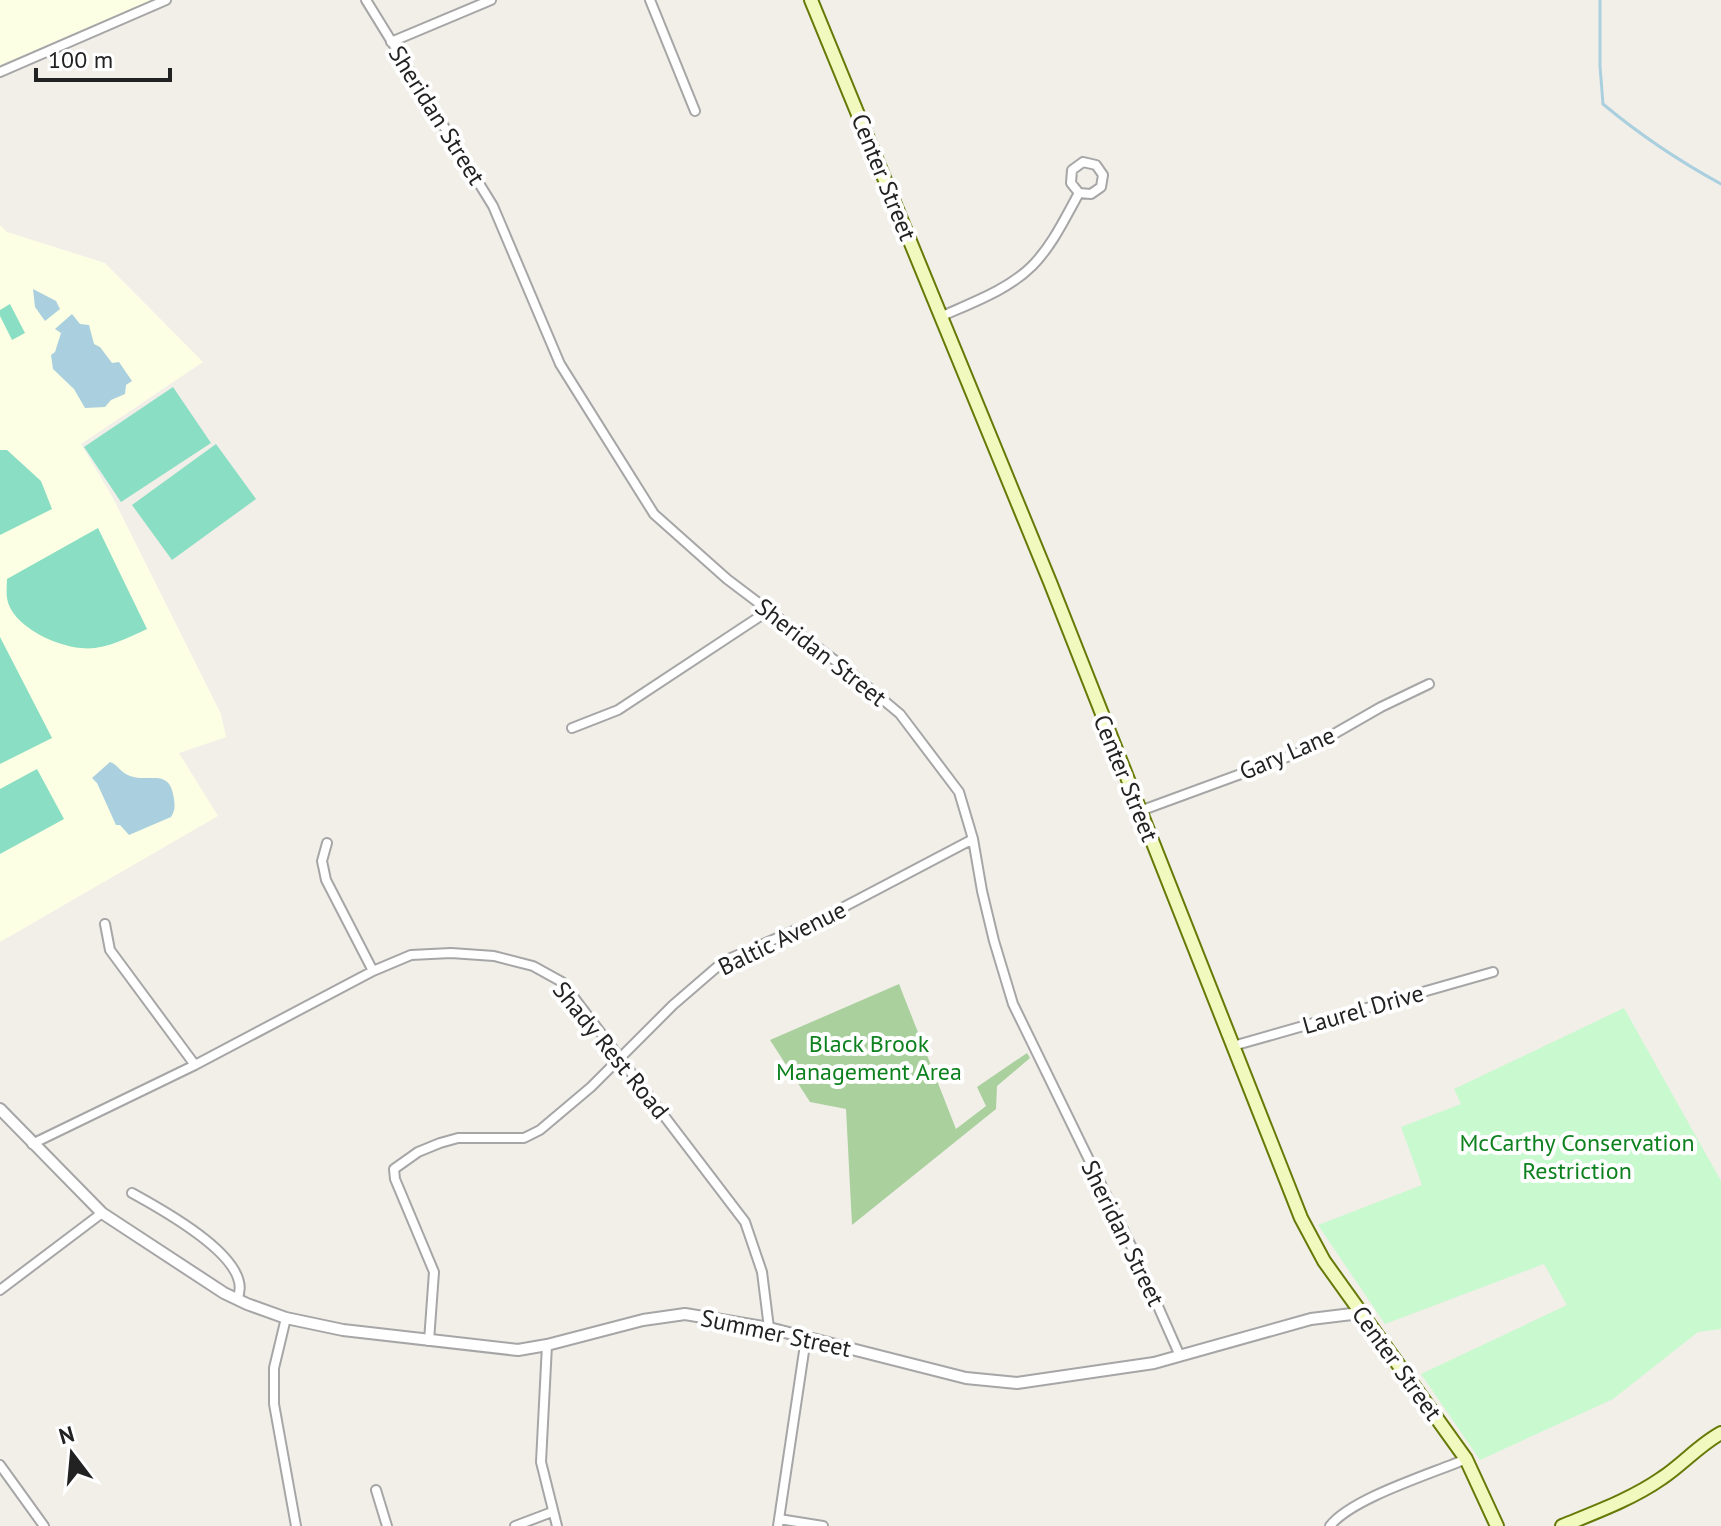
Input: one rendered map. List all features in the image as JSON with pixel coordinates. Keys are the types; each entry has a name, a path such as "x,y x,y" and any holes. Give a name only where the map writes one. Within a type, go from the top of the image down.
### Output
{"main road":[{"name":"Center Street","path":"811,0 1050,582 1301,1218 1324,1261 1466,1459 1497,1526"},
{"path":"1562,1526 1640,1492 1721,1433"}],"street":[{"path":"0,72 166,0"},
{"name":"Sheridan Street","path":"366,0 493,206 560,364 654,514 676,536 768,611 845,668 900,714 959,792 1013,1004 1134,1252 1180,1356"},
{"path":"391,42 491,0"},
{"path":"650,0 695,111"},
{"path":"1080,163 1093,163 1102,172 1102,184 1091,194 1079,193 1071,183 1072,170 1080,163"},
{"path":"940,317 1006,285 1030,268 1049,245 1079,193"},
{"path":"572,728 618,710 768,611"},
{"name":"Gary Lane","path":"1140,811 1306,750 1381,707 1429,684"},
{"name":"Baltic Avenue","path":"429,1341 434,1272 400,1195 394,1169 418,1152 458,1138 524,1138 540,1130 621,1059 673,1005 724,961 821,919 973,839"},
{"path":"327,843 322,861 326,880 373,971"},
{"path":"105,924 110,950 195,1065"},
{"name":"Shady Rest Road","path":"32,1144 195,1065 373,971 411,955 451,953 494,956 533,966 562,982 745,1222 762,1272 769,1328"},
{"name":"Laurel Drive","path":"1233,1046 1493,972"},
{"name":"Summer Street","path":"0,1109 102,1213 237,1299 286,1318 343,1330 518,1350 643,1320 685,1314 769,1328 994,1383 1017,1383 1063,1379 1154,1363 1311,1319 1360,1313"},
{"path":"132,1193 184,1223 229,1263 240,1284 237,1299"},
{"path":"0,1290 102,1213"},
{"path":"286,1318 274,1368 274,1404 296,1526"},
{"path":"806,1338 778,1522 823,1526"},
{"path":"547,1345 541,1462 557,1526"},
{"path":"1330,1526 1337,1517 1373,1498 1466,1459"},
{"path":"0,1465 44,1526"},
{"path":"376,1490 387,1526"},
{"path":"515,1526 552,1512"}],"shaded area":[{"path":"0,0 152,0 0,65"},
{"path":"0,225 7,232 105,263 203,362 81,444 113,498 221,714 226,737 179,753 218,816 0,942"}],"green space":[{"path":"10,304 25,333 12,340 0,316 0,310"},
{"path":"173,387 211,443 121,502 84,447"},
{"path":"216,444 256,499 172,560 132,505"},
{"path":"0,450 7,450 41,481 52,509 0,535"},
{"path":"98,528 147,629 98,648 71,646 36,633 10,608 7,579"},
{"path":"0,637 52,738 0,764"},
{"path":"37,769 64,819 0,854 0,789"},
{"name":"Black Brook Management Area","path":"899,984 956,1129 986,1106 977,1087 1027,1053 1030,1058 997,1086 996,1109 852,1225 846,1109 810,1102 770,1040"},
{"name":"McCarthy Conservation Restriction","path":"1624,1008 1721,1181 1721,1329 1698,1332 1613,1399 1480,1460 1421,1374 1567,1305 1544,1264 1385,1324 1318,1225 1422,1185 1401,1127 1461,1104 1454,1089"}],"water":[{"path":"33,289 56,301 60,309 45,321 35,307"},
{"path":"72,314 80,324 89,325 94,344 112,363 119,362 132,381 126,385 125,394 111,400 105,407 85,408 74,389 53,369 51,355 55,352 61,333 55,329"},
{"path":"110,762 130,776 158,778 168,783 174,802 171,817 129,835 120,825 116,825 92,778"}],"waterway":[{"path":"1600,0 1603,104 1660,147 1721,184"}]}
